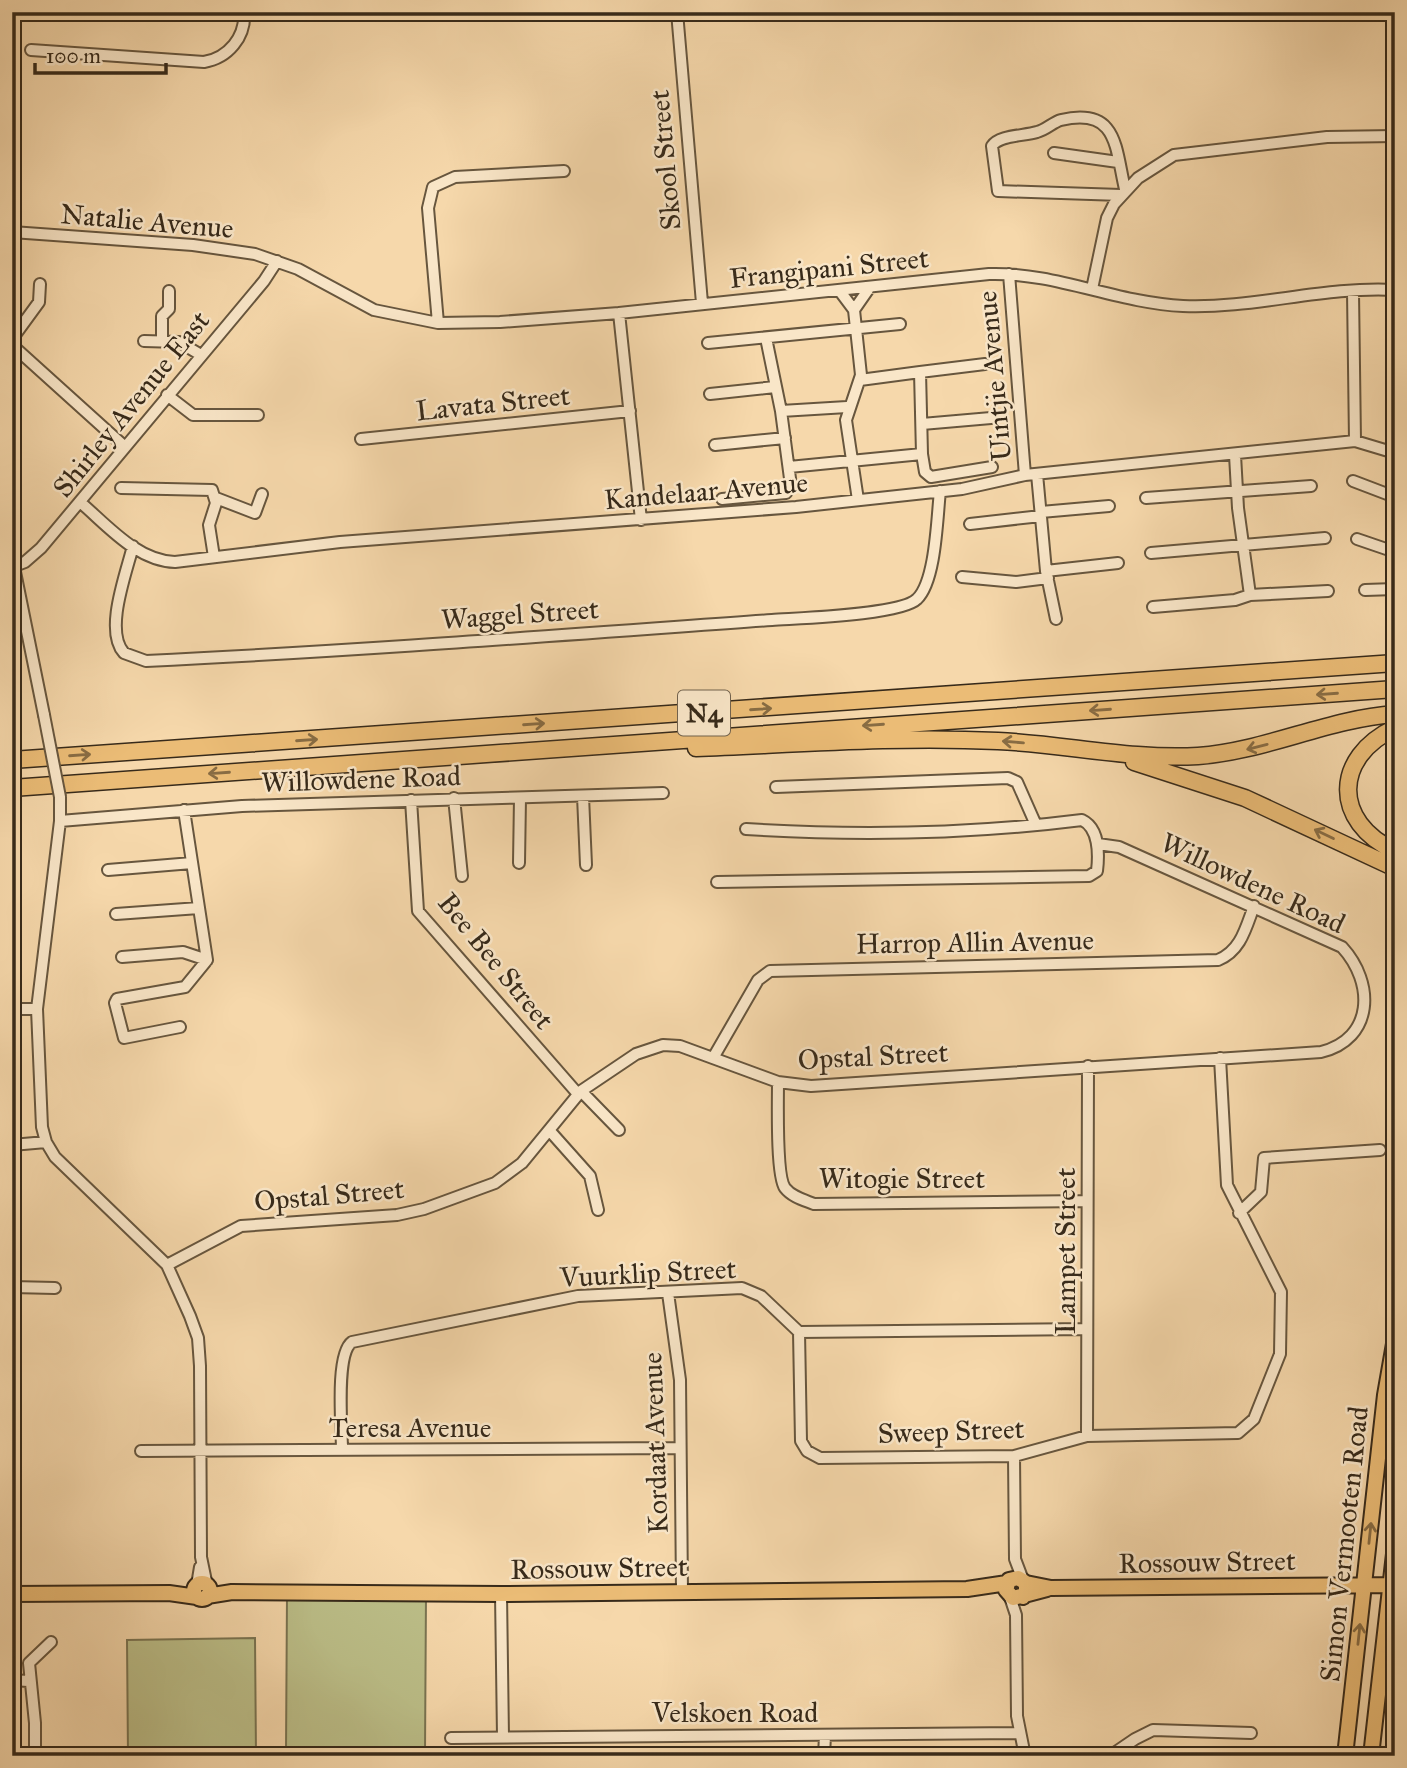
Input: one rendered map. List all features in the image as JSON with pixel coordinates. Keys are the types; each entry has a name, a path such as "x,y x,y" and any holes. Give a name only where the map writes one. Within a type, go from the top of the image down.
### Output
{"highway":[{"name":"N4","path":"12,760 1395,663"},
{"name":"N4","path":"12,788 1395,689"},
{"path":"443,758 889,739 1000,741 1148,756 1218,754 1260,747 1351,721 1395,714"},
{"path":"1392,863 1363,829 1351,809 1348,795 1351,769 1360,754 1371,742 1395,728"},
{"path":"1081,749 1155,768 1245,798 1392,863"}],"main road":[{"name":"Simon Vermooten Road","path":"1345,1756 1395,1338"},
{"name":"Simon Vermooten Road","path":"1371,1756 1393,1585 1395,1545"},
{"name":"Rossouw Street","path":"12,1594 169,1593 202,1590 501,1594 1393,1585"}],"street":[{"path":"31,50 204,62 220,57 232,47 242,30 244,12"},
{"name":"Skool Street","path":"677,12 702,303"},
{"path":"1093,117 1102,120 1111,130 1123,192 998,191 992,146 997,141 1040,132 1059,120 1093,117"},
{"path":"1092,289 1107,218 1123,192 1152,168 1184,152 1327,137 1395,136"},
{"path":"1054,153 1118,162"},
{"path":"438,323 428,208 433,187 445,178 564,171"},
{"name":"Natalie Avenue","path":"12,232 203,246 255,254 277,261"},
{"name":"Frangipani Street","path":"277,261 374,310 438,323 500,322 619,313 1009,274 1162,303 1193,306 1395,290"},
{"name":"Shirley Avenue East","path":"13,567 41,548 264,281 277,261"},
{"name":"Uintjie Avenue","path":"1009,274 1031,475 1041,514 1047,575 1056,619"},
{"path":"12,339 39,302 40,284"},
{"path":"854,310 870,287"},
{"path":"839,290 854,310 856,330 860,380 845,420 858,500"},
{"path":"162,341 162,316 169,309 169,291"},
{"path":"1353,292 1355,441 1395,453"},
{"path":"619,313 641,520"},
{"path":"708,343 900,324"},
{"path":"722,499 786,492 791,486 781,411 766,338"},
{"path":"144,341 179,341 201,355"},
{"path":"12,345 124,447"},
{"path":"860,380 985,364"},
{"path":"920,372 925,472 931,477 992,467"},
{"path":"710,394 775,387"},
{"path":"167,395 193,415 258,415"},
{"path":"781,411 848,407"},
{"name":"Lavata Street","path":"361,439 630,411"},
{"path":"922,424 991,418"},
{"path":"715,445 785,438"},
{"name":"Kandelaar Avenue","path":"80,502 133,546 161,561 340,542 641,520 858,500 940,491 1031,475 1355,441"},
{"path":"789,467 922,454"},
{"path":"1235,455 1250,595"},
{"path":"1353,481 1395,497"},
{"path":"1146,498 1311,486"},
{"path":"121,488 212,490 215,498 209,525 214,557"},
{"name":"Waggel Street","path":"133,546 116,620 115,636 124,653 146,660 633,630 887,610 910,604 921,594 928,576 940,491"},
{"path":"215,498 256,513 262,494"},
{"path":"970,524 1109,506"},
{"path":"1151,553 1325,538"},
{"path":"1356,539 1395,552"},
{"path":"962,577 1016,582 1118,563"},
{"path":"13,567 60,797 60,821 37,1009 41,1119 46,1142 67,1170 167,1265 198,1339 202,1590"},
{"path":"1365,590 1395,589"},
{"path":"1153,607 1235,600 1250,595 1328,591"},
{"path":"776,787 1008,778 1017,782 1036,825"},
{"name":"Willowdene Road","path":"60,821 184,810 454,798 663,793"},
{"path":"583,796 586,864"},
{"path":"454,798 461,876"},
{"path":"519,863 520,798"},
{"name":"Bee Bee Street","path":"411,800 418,911 580,1092 619,1130"},
{"path":"180,1027 124,1038 115,1003 117,999 185,987 207,960 184,810"},
{"path":"717,882 1088,876 1097,871 1098,844 1088,823 1082,820 1036,825 857,832 746,829"},
{"name":"Willowdene Road","path":"1098,844 1119,846 1342,947 1359,968 1364,999 1360,1024 1345,1043 1321,1052"},
{"path":"108,870 192,863"},
{"name":"Harrop Allin Avenue","path":"713,1058 758,980 770,971 1218,960 1226,957 1240,942 1254,906"},
{"path":"116,914 200,908"},
{"path":"122,957 170,951 193,954 207,960"},
{"path":"12,1009 37,1009"},
{"name":"Opstal Street","path":"167,1265 241,1226 374,1218 424,1209 508,1177 580,1092 636,1054 663,1045 680,1046 778,1082 811,1086 1321,1052"},
{"path":"1220,1058 1227,1185 1240,1213 1261,1192 1264,1158 1380,1150"},
{"name":"Lampet Street","path":"1087,1436 1088,1066"},
{"name":"Witogie Street","path":"778,1082 780,1172 784,1187 798,1198 814,1204 1087,1201"},
{"path":"549,1130 590,1176 598,1210"},
{"path":"12,1145 46,1142"},
{"name":"Sweep Street","path":"799,1332 801,1441 812,1455 820,1458 1014,1456 1087,1436 1238,1433 1254,1419 1280,1354 1280,1292 1270,1267 1240,1213"},
{"path":"12,1287 55,1288"},
{"name":"Vuurklip Street","path":"342,1450 342,1361 347,1346 352,1342 578,1296 732,1288 752,1290 799,1332"},
{"name":"Kordaat Avenue","path":"668,1293 680,1380 682,1591"},
{"path":"799,1332 1087,1329"},
{"name":"Teresa Avenue","path":"141,1451 200,1453 680,1448"},
{"path":"1014,1456 1018,1733 1025,1756"},
{"path":"501,1594 503,1737"},
{"path":"35,1756 35,1723 28,1681 29,1663 51,1642"},
{"path":"12,1680 28,1681"},
{"path":"1110,1756 1135,1738 1153,1730 1251,1733"},
{"name":"Velskoen Road","path":"451,1738 1018,1733"},
{"path":"824,1756 825,1735"}],"green space":[{"path":"287,1595 426,1595 425,1752 286,1751"},
{"path":"255,1638 256,1756 128,1756 127,1640"}]}
